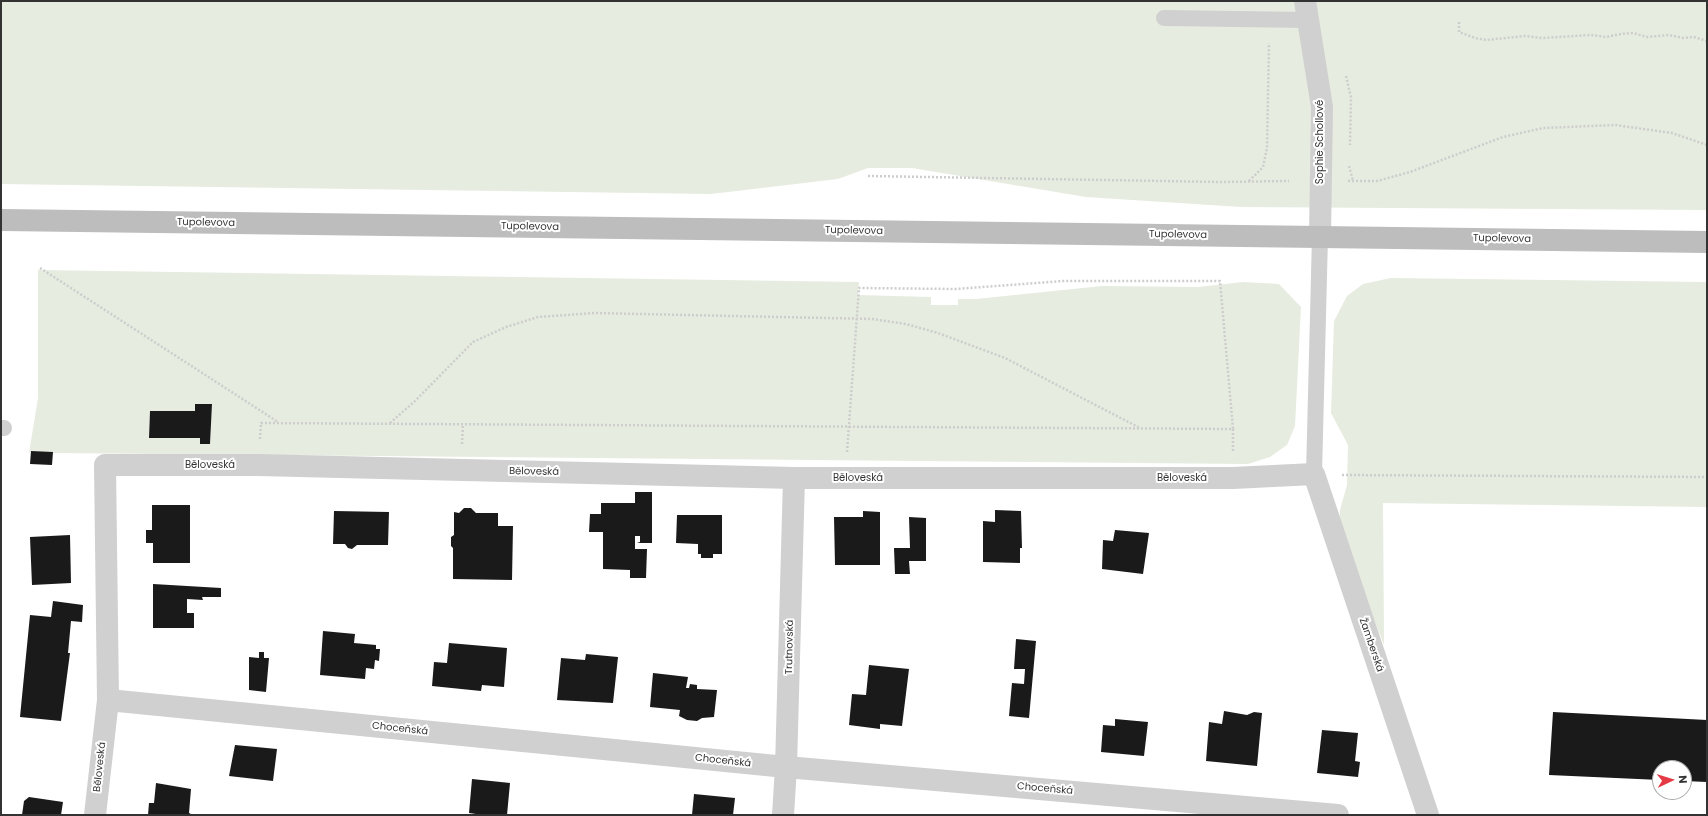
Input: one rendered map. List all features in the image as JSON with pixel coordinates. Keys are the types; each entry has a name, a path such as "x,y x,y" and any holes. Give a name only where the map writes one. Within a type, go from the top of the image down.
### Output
{"main road":[{"name":"Tupolevova","path":"1,220 1707,242"}],"street":[{"name":"Sophie Schollové","path":"1307,11 1322,107 1320,236"},
{"name":"Běloveská","path":"95,815 108,700 105,465 258,465 794,478 1233,478 1314,474"},
{"name":"Žamberská","path":"1314,474 1428,815"},
{"name":"Trutnovská","path":"783,815 786,767 794,478"},
{"name":"Choceňská","path":"108,700 786,767 1338,815"}],"lane":[{"path":"1164,18 1269,20 1307,11"},
{"path":"1314,474 1320,236"}],"path":[{"path":"1248,182 1263,167 1267,148 1269,20"},
{"path":"1459,22 1459,32 1475,38 1486,40 1525,36 1542,38 1585,35 1606,37 1633,33 1647,36 1669,35 1683,38 1694,37 1707,41"},
{"path":"1348,181 1377,181 1410,172 1503,137 1543,128 1615,125 1672,133 1707,145"},
{"path":"868,176 1248,182 1289,181"},
{"path":"40,268 279,423"},
{"path":"845,478 859,288 956,289 1062,281 1220,281 1233,429 1233,478"},
{"path":"390,423 415,401 473,342 506,327 538,317 595,312 872,319 906,324 938,333 1005,358 1140,428"},
{"path":"258,465 261,423 1233,429"},
{"path":"1314,474 1707,477"}],"shaded area":[{"path":"1,1 1707,1 1707,210 1241,207 1086,197 912,168 868,168 838,179 711,194 1,184"},
{"path":"38,270 859,282 858,295 931,297 931,305 958,305 958,299 976,299 1102,286 1198,287 1243,282 1279,284 1301,307 1295,426 1287,445 1270,457 1248,464 53,453 31,451 29,453 38,398","holes":["195,404 212,404 210,444 200,444 200,438 149,438 150,411 195,411"]},
{"path":"1391,278 1707,282 1707,507 1383,503 1384,645 1339,530 1340,510 1347,485 1348,445 1331,413 1334,321 1347,296 1363,284"}],"building":[{"path":"195,404 212,404 210,444 200,444 200,438 149,438 150,411 195,411"},
{"path":"31,451 53,452 52,465 30,464"},
{"path":"635,492 652,492 652,543 637,543 640,542 640,536 635,536 635,549 647,549 646,578 630,578 630,570 603,569 603,532 589,532 590,514 601,514 601,503 635,503"},
{"path":"152,505 190,505 190,563 153,563 153,543 146,543 146,530 152,530"},
{"path":"464,508 471,508 476,513 498,513 498,526 513,526 512,580 453,579 453,548 451,546 451,537 454,535 454,512 459,513"},
{"path":"995,510 1021,511 1022,548 1020,548 1020,563 983,562 983,521 995,522"},
{"path":"334,511 389,512 388,545 357,545 352,549 348,548 345,544 333,544"},
{"path":"863,511 880,512 880,565 835,565 834,517 863,517"},
{"path":"677,515 722,515 722,554 713,554 713,558 701,558 701,554 698,554 698,544 676,543"},
{"path":"909,517 926,518 926,561 909,561 910,574 895,574 894,548 910,548"},
{"path":"1115,530 1149,533 1143,574 1102,569 1103,540 1113,541"},
{"path":"70,535 71,583 32,585 30,537"},
{"path":"153,584 221,588 221,597 202,597 203,600 187,599 187,613 194,613 194,628 153,628"},
{"path":"53,601 83,605 82,622 71,621 68,653 70,653 61,721 20,717 30,615 51,617"},
{"path":"323,631 355,634 354,643 376,645 376,649 380,649 379,661 375,660 374,669 366,668 365,679 320,675"},
{"path":"1016,639 1036,641 1029,718 1009,716 1012,683 1024,684 1025,669 1014,669"},
{"path":"449,643 507,648 504,687 482,685 481,691 432,686 434,662 447,663"},
{"path":"259,652 264,652 264,658 269,658 266,692 249,690 249,657 259,658"},
{"path":"586,654 618,657 613,703 557,700 561,658 585,660"},
{"path":"869,665 909,669 902,726 880,724 880,729 849,725 852,694 866,695"},
{"path":"653,673 688,677 686,688 689,688 690,684 697,685 697,689 717,690 714,717 702,718 697,721 687,720 679,716 680,710 650,707"},
{"path":"1224,711 1247,715 1254,712 1262,713 1257,766 1206,761 1209,722 1222,724"},
{"path":"1553,712 1707,720 1707,782 1692,781 1692,760 1652,760 1652,780 1549,775"},
{"path":"1115,719 1148,722 1144,756 1101,752 1103,725 1115,726"},
{"path":"1322,730 1358,733 1355,761 1360,762 1358,777 1317,773"},
{"path":"235,745 277,749 273,781 229,776"},
{"path":"472,779 510,783 507,815 483,815 469,813"},
{"path":"156,783 191,789 189,813 193,815 148,815 149,803 154,803"},
{"path":"694,794 735,798 733,815 692,815"},
{"path":"29,797 63,802 61,815 22,815 24,801"}]}
